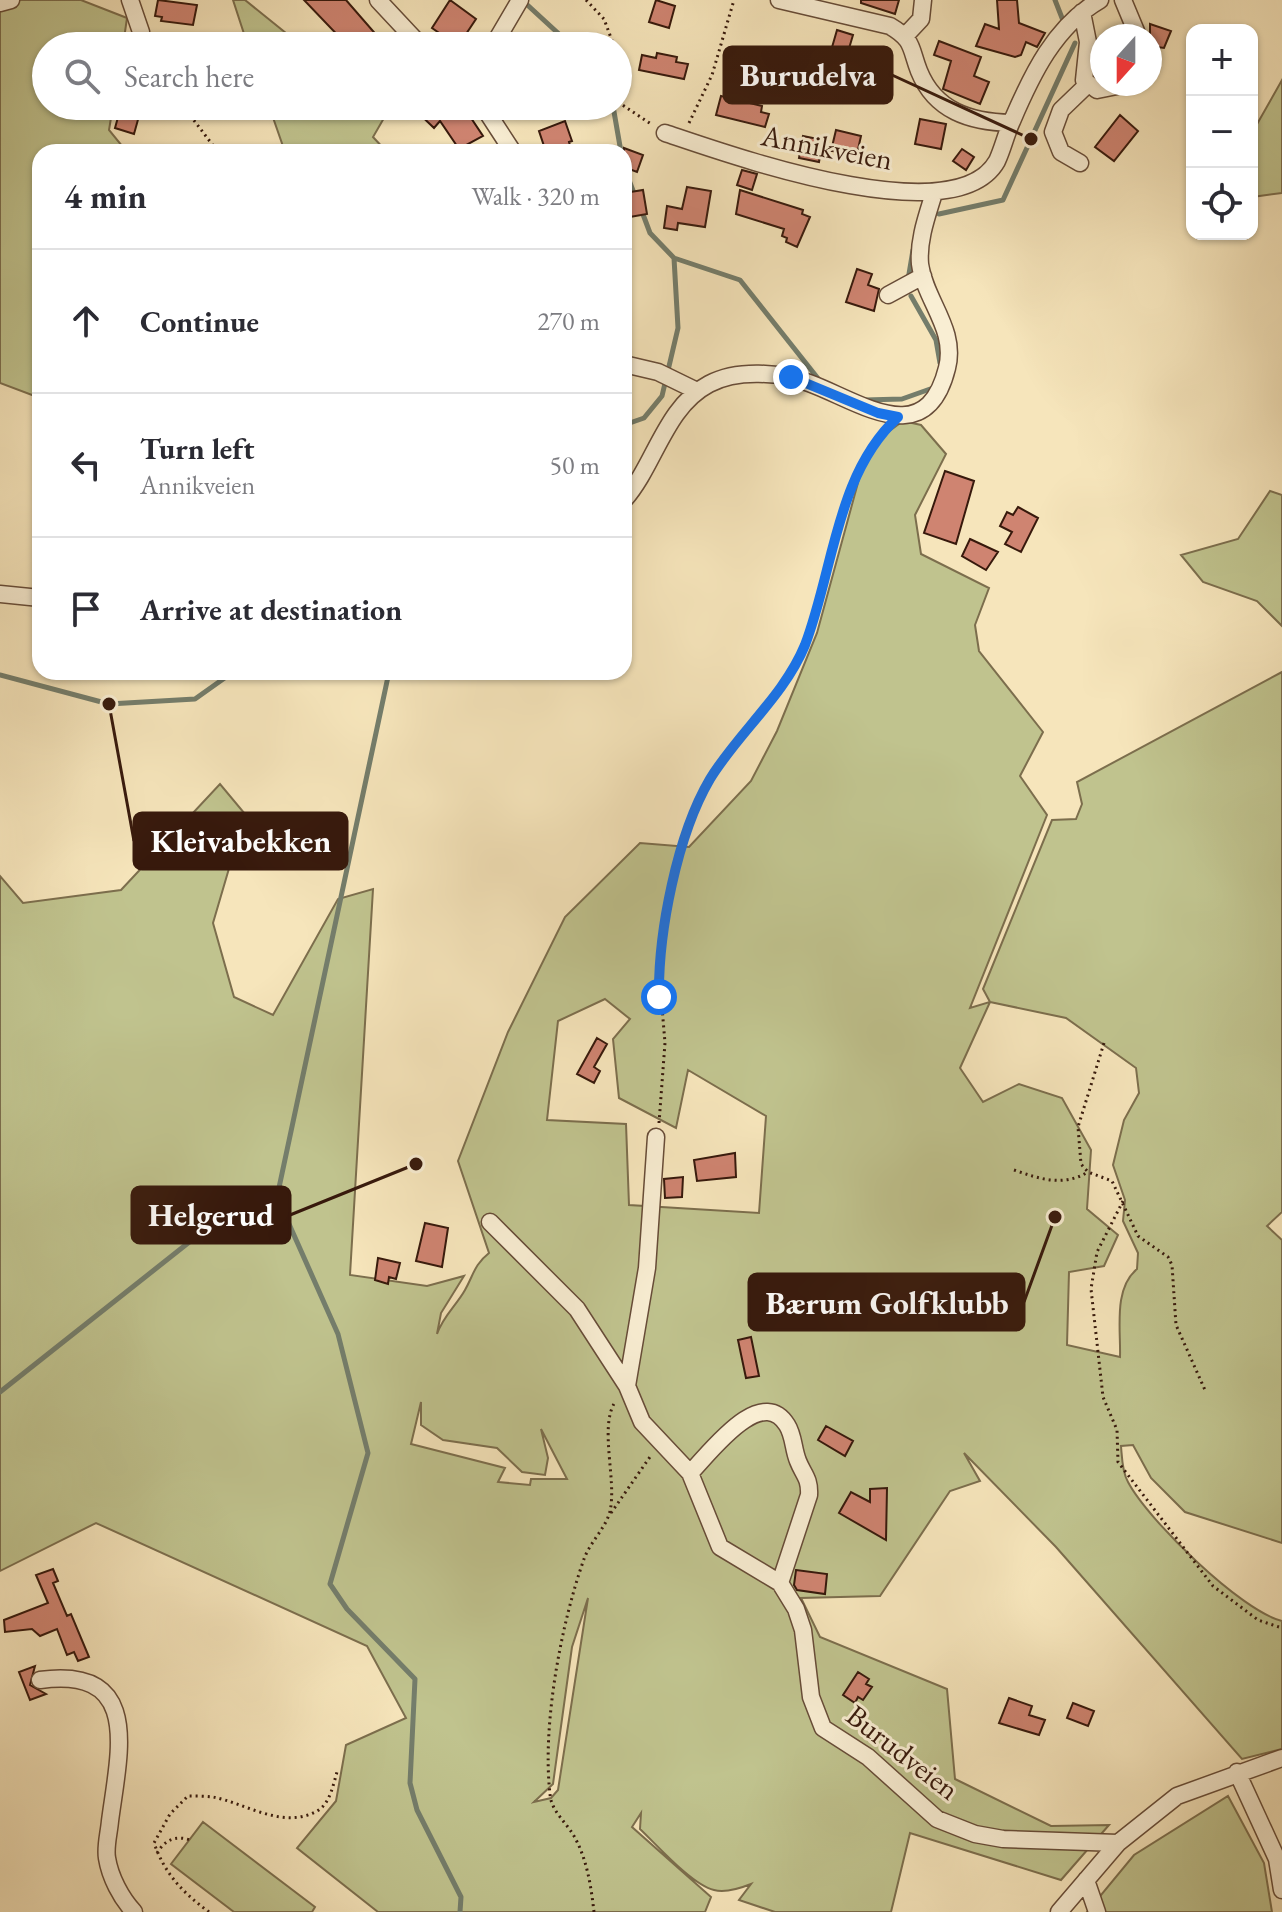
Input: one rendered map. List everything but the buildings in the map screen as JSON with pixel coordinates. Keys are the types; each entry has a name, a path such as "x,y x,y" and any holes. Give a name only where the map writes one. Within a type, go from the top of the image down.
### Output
{"street":[{"path":"0,3 11,0"},
{"path":"130,0 141,32"},
{"path":"378,0 408,32"},
{"path":"501,32 520,0"},
{"path":"779,0 890,26 906,35 928,91 936,102 978,120 1011,123"},
{"path":"906,35 921,19 923,0"},
{"name":"Annikveien","path":"665,133 793,175 860,187 930,206 989,171 996,163 1011,123 1040,64 1064,27 1100,0"},
{"path":"1123,0 1133,24"},
{"path":"1081,14 1088,42 1083,72 1087,85"},
{"path":"1080,163 1061,152 1053,132 1061,110 1087,85"},
{"path":"492,120 508,144"},
{"path":"632,487 673,420 697,391 723,378 791,377 878,413 898,417 922,410 935,396 947,367 947,335 905,285 920,250 930,206"},
{"path":"632,366 664,374 697,391"},
{"path":"0,594 32,597"},
{"path":"627,1386 651,1218 656,1137"},
{"path":"490,1222 577,1309 627,1386 642,1422 690,1473 720,1547 780,1583 809,1495 810,1481 798,1462 786,1422 773,1413 753,1414 734,1428 690,1473"},
{"name":"Burudveien","path":"780,1583 796,1609 803,1630 811,1697 823,1728 868,1757 937,1819 975,1834 1003,1839 1118,1843"},
{"path":"40,1680 82,1679 103,1688 116,1710 115,1782 106,1856 114,1882 134,1912"},
{"path":"1059,1912 1118,1843 1177,1796 1282,1758"},
{"path":"1237,1772 1280,1858 1282,1890"},
{"path":"1086,1880 1097,1912"}],"path":[{"path":"586,0 611,32"},
{"path":"686,140 691,113 712,75 734,0"},
{"path":"632,111 665,133"},
{"path":"194,120 212,144"},
{"path":"656,1137 663,1106 665,1043 658,959 679,855 710,780 759,718 804,647 859,467 878,436 898,417"},
{"path":"1104,1043 1078,1127 1081,1164 1088,1172 1112,1181 1138,1236 1168,1257 1172,1265 1176,1325 1205,1390"},
{"path":"1014,1170 1056,1182 1076,1179 1088,1172"},
{"path":"1123,1201 1097,1252 1091,1289 1103,1397 1117,1430 1118,1462 1213,1586 1258,1620 1282,1628"},
{"path":"609,1515 613,1497 612,1406 627,1386"},
{"path":"594,1912 583,1857 550,1795 556,1662 586,1552 660,1441"},
{"path":"209,1912 188,1897 163,1869 154,1843 170,1814 188,1796 215,1797 272,1815 299,1816 319,1811 329,1799 337,1772"},
{"path":"157,1853 170,1840 180,1836 190,1840"}],"green space":[{"path":"0,0 81,0 127,18 125,32 32,32 32,120 111,120 109,130 120,144 32,144 32,395 0,383"},
{"path":"233,0 245,0 285,32 243,32"},
{"path":"1282,80 1282,193 1258,196 1258,122"},
{"path":"274,120 383,120 373,137 380,144 282,144"},
{"path":"903,421 921,425 946,454 915,515 921,554 989,588 975,625 979,651 1043,732 1020,776 1047,815 970,1008 990,1002 983,989 1052,820 1076,819 1082,804 1077,782 1282,672 1282,1212 1267,1226 1282,1240 1282,1543 1185,1512 1151,1478 1133,1445 1121,1446 1126,1478 1175,1540 1243,1600 1282,1621 1282,1749 1242,1759 1056,1547 964,1453 980,1481 950,1491 880,1596 801,1598 820,1637 947,1689 955,1779 1051,1826 1109,1825 1061,1880 910,1833 891,1912 775,1912 739,1900 751,1884 719,1891 696,1881 640,1829 641,1813 632,1827 711,1897 705,1912 378,1912 297,1848 336,1801 346,1745 406,1718 367,1646 96,1523 0,1571 0,876 23,903 121,890 220,784 245,814 213,923 234,997 273,1015 338,899 373,889 350,1275 427,1286 464,1276 441,1313 437,1334 477,1266 489,1253 458,1161 508,1032 565,917 640,843 689,847 751,781 777,731 817,633 862,468 880,438","holes":["605,999 630,1019 613,1039 619,1098 676,1128 688,1070 766,1116 759,1213 629,1205 626,1124 547,1120 558,1021","990,1002 1066,1018 1136,1068 1139,1093 1124,1120 1113,1165 1125,1200 1123,1221 1138,1253 1137,1269 1129,1277 1121,1299 1120,1357 1067,1345 1069,1272 1104,1266 1118,1235 1087,1209 1091,1150 1062,1098 1019,1084 983,1102 960,1068","421,1402 421,1425 443,1440 497,1448 522,1472 545,1475 548,1458 541,1429 567,1479 531,1479 530,1485 498,1482 505,1468 411,1444","588,1598 558,1790 551,1798 534,1802 553,1784 572,1647"]},
{"path":"1270,491 1282,495 1282,626 1257,601 1203,582 1181,555 1238,539"},
{"path":"1228,1796 1264,1863 1272,1912 1087,1912 1134,1855"},
{"path":"203,1822 315,1907 312,1912 234,1912 171,1864"}],"waterway":[{"path":"1055,0 1064,23"},
{"path":"523,1 557,32"},
{"path":"939,214 1003,200 1075,43"},
{"path":"615,120 620,144"},
{"path":"632,188 635,196"},
{"path":"632,422 644,418 662,396 678,328 674,258 650,233 641,209"},
{"path":"908,280 913,250"},
{"path":"674,258 740,280 820,381"},
{"path":"911,296 936,340 940,363"},
{"path":"865,400 902,399 933,388"},
{"path":"0,675 109,704 195,699 222,680"},
{"path":"387,680 277,1197 338,1334 368,1453 330,1584 347,1609 415,1679 410,1783 417,1810 461,1897 460,1912"},
{"path":"0,1392 202,1232 277,1197"}],"place":[{"name":"Burudelva","path":"1031,139"},
{"name":"Kleivabekken","path":"109,704"},
{"name":"Helgerud","path":"416,1164"},
{"name":"Bærum Golfklubb","path":"1055,1217"}],"route":[{"path":"659,997 658,959 679,855 710,780 759,718 804,647 859,467 878,436 898,417 864,408 828,390 791,377"}]}
